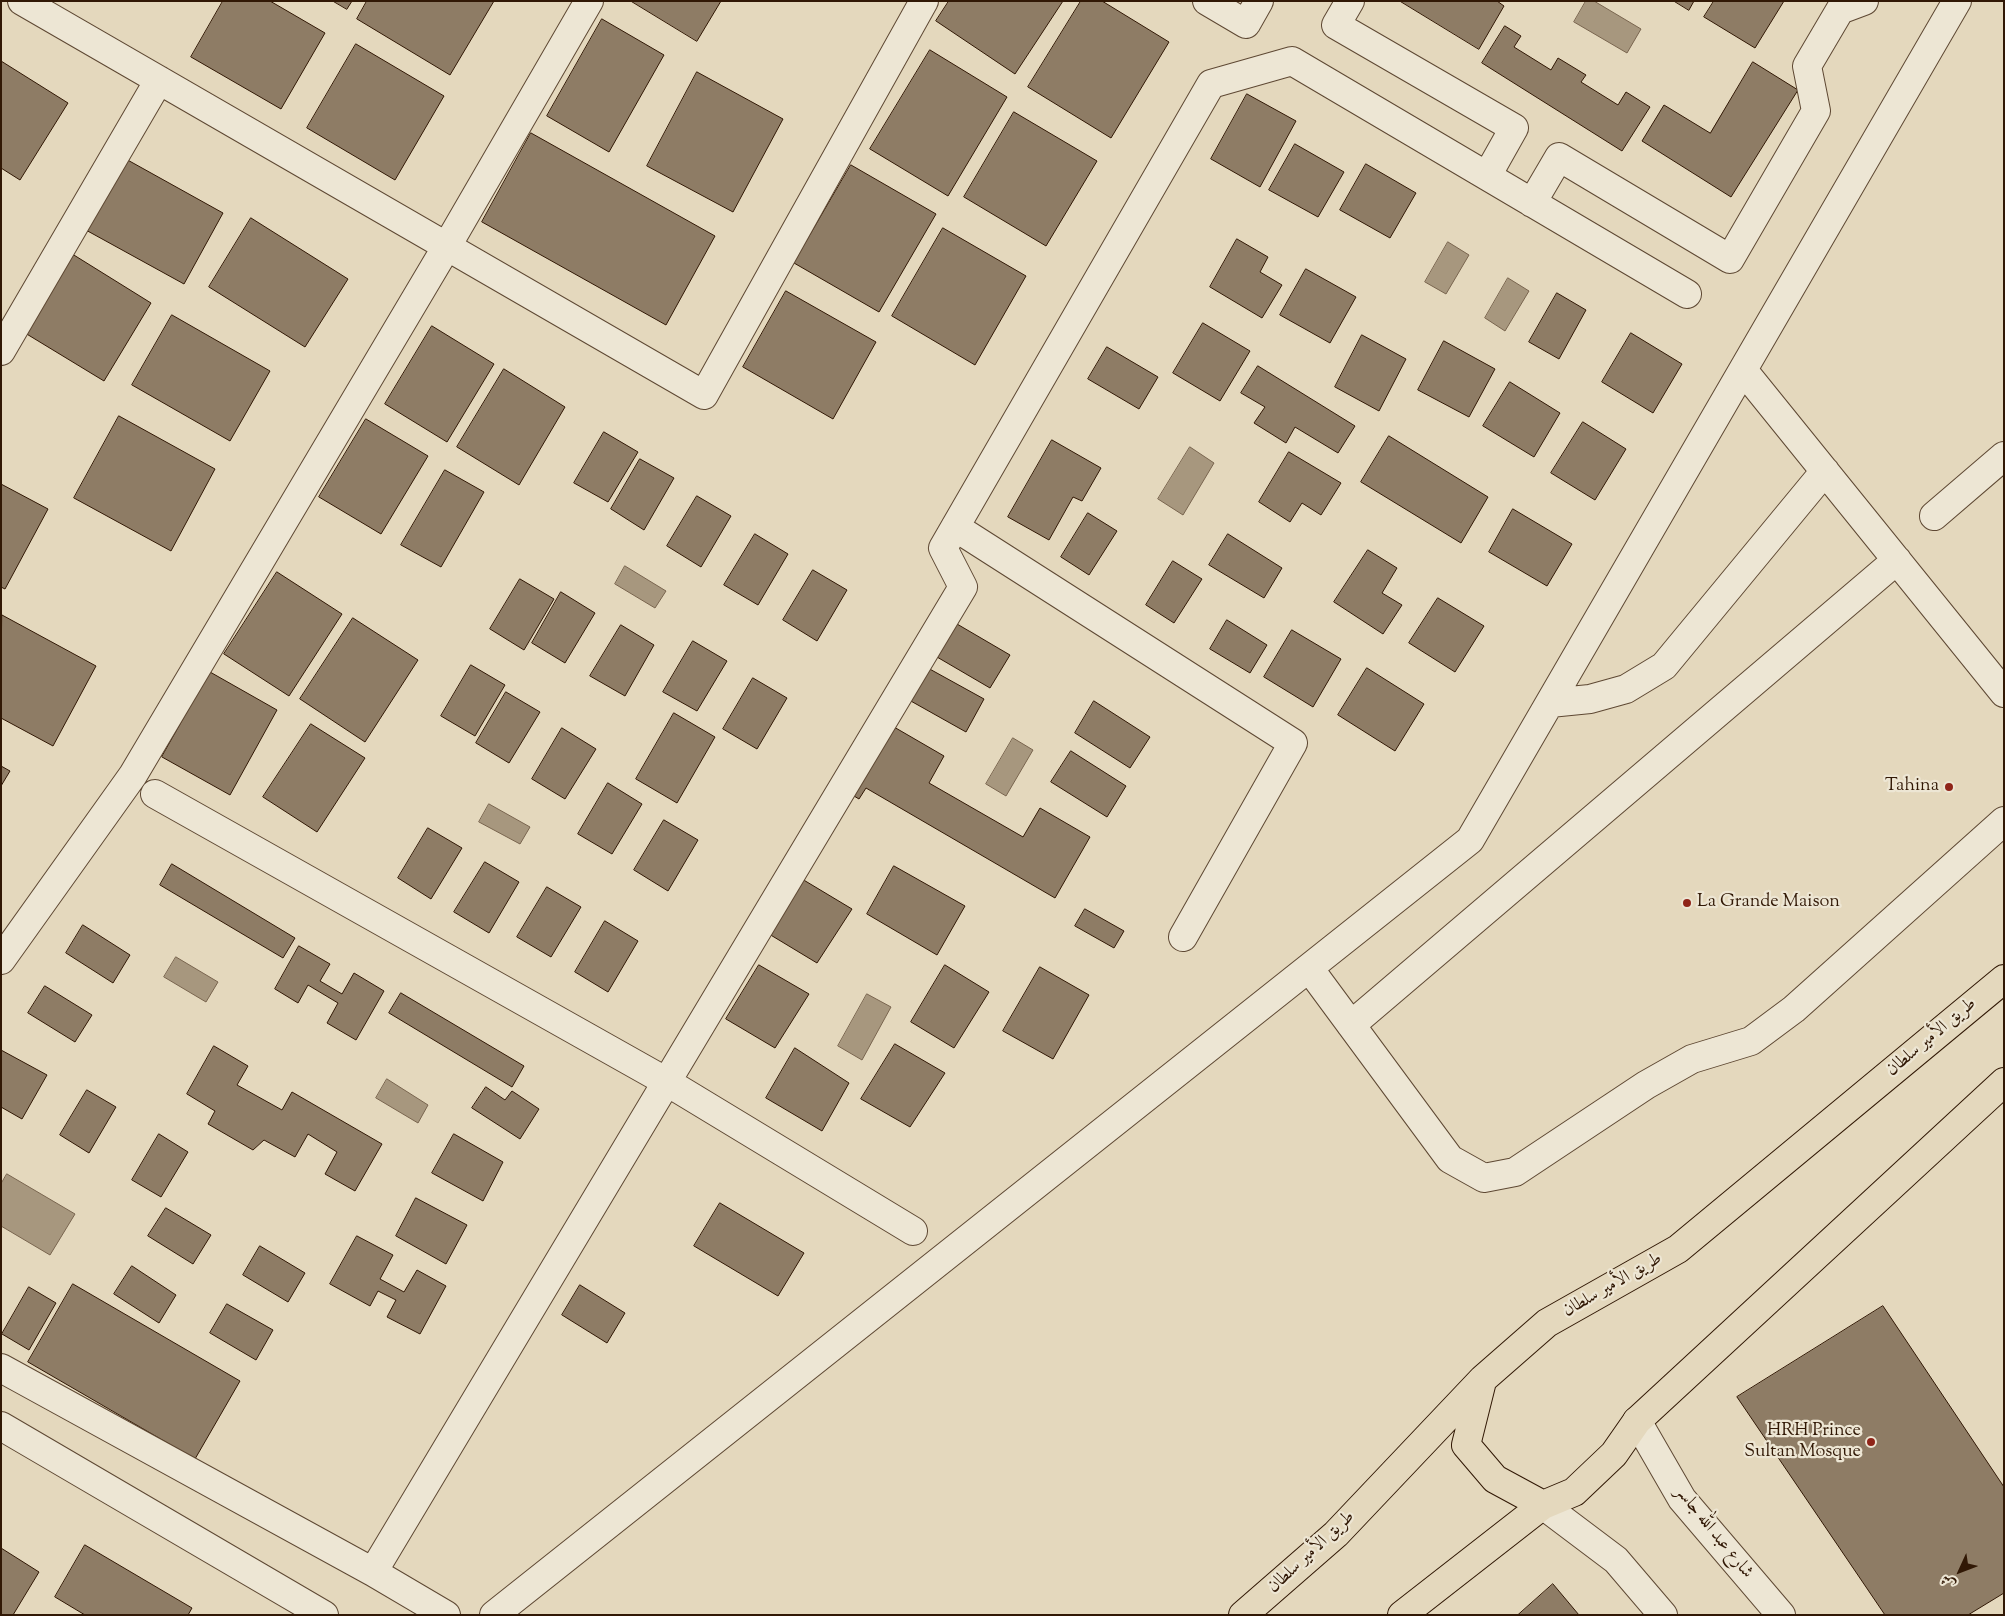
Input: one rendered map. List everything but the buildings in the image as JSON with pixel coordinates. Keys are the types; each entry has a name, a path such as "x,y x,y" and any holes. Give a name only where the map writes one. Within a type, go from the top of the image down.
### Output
{"main road":[{"name":"طريق الأمير سلطان","path":"1243,1615 1336,1534 1483,1379 1548,1323 1678,1249 2004,979"},
{"path":"1402,1615 1543,1505 1574,1492 1614,1454 1637,1421 1998,1096"},
{"path":"1483,1379 1466,1445 1495,1479 1543,1505"}],"street":[{"path":"22,1 704,395 924,1"},
{"path":"1,960 133,774 447,246 589,1"},
{"path":"1207,1 1246,24 1260,1"},
{"path":"1350,1 1336,25 1514,128 1487,176"},
{"path":"1532,202 1559,157 1730,259 1816,111 1807,66 1840,10 1864,1"},
{"path":"494,1615 1470,840 1957,1"},
{"path":"374,1572 963,587 943,548 1212,84 1292,61 1687,294"},
{"path":"1,351 159,80"},
{"path":"1743,370 2004,693"},
{"path":"1934,516 2004,456"},
{"path":"1550,703 1590,699 1626,689 1664,666 1825,470"},
{"path":"955,527 1293,743 1183,936"},
{"path":"1351,1025 1897,560"},
{"path":"155,794 666,1082 913,1231"},
{"path":"1309,968 1450,1159 1484,1178 1515,1172 1646,1084 1692,1059 1751,1041 1794,1009 2004,821"},
{"path":"1,1368 374,1572 446,1615"},
{"name":"شارع عبد الله جاسر","path":"1637,1421 1682,1499 1781,1615"},
{"path":"1,1426 324,1615"},
{"path":"1543,1505 1616,1560 1663,1615"}],"shaded area":[{"path":"1586,1 1594,1 1641,29 1627,53 1574,22"},
{"path":"1448,242 1469,255 1446,294 1425,282"},
{"path":"1508,278 1529,291 1505,331 1485,318"},
{"path":"1190,447 1214,463 1183,515 1158,499"},
{"path":"625,566 666,591 655,608 615,584"},
{"path":"1013,738 1033,750 1006,796 986,784"},
{"path":"489,804 530,827 520,844 479,822"},
{"path":"176,957 218,982 206,1002 164,977"},
{"path":"867,994 891,1007 862,1060 838,1046"},
{"path":"387,1079 428,1105 418,1123 376,1098"},
{"path":"7,1174 75,1214 50,1255 1,1226 1,1184"}],"place":[{"name":"Tahina","path":"1949,787"},
{"name":"La Grande Maison","path":"1687,903"},
{"name":"HRH Prince Sultan Mosque","path":"1871,1442"}]}
